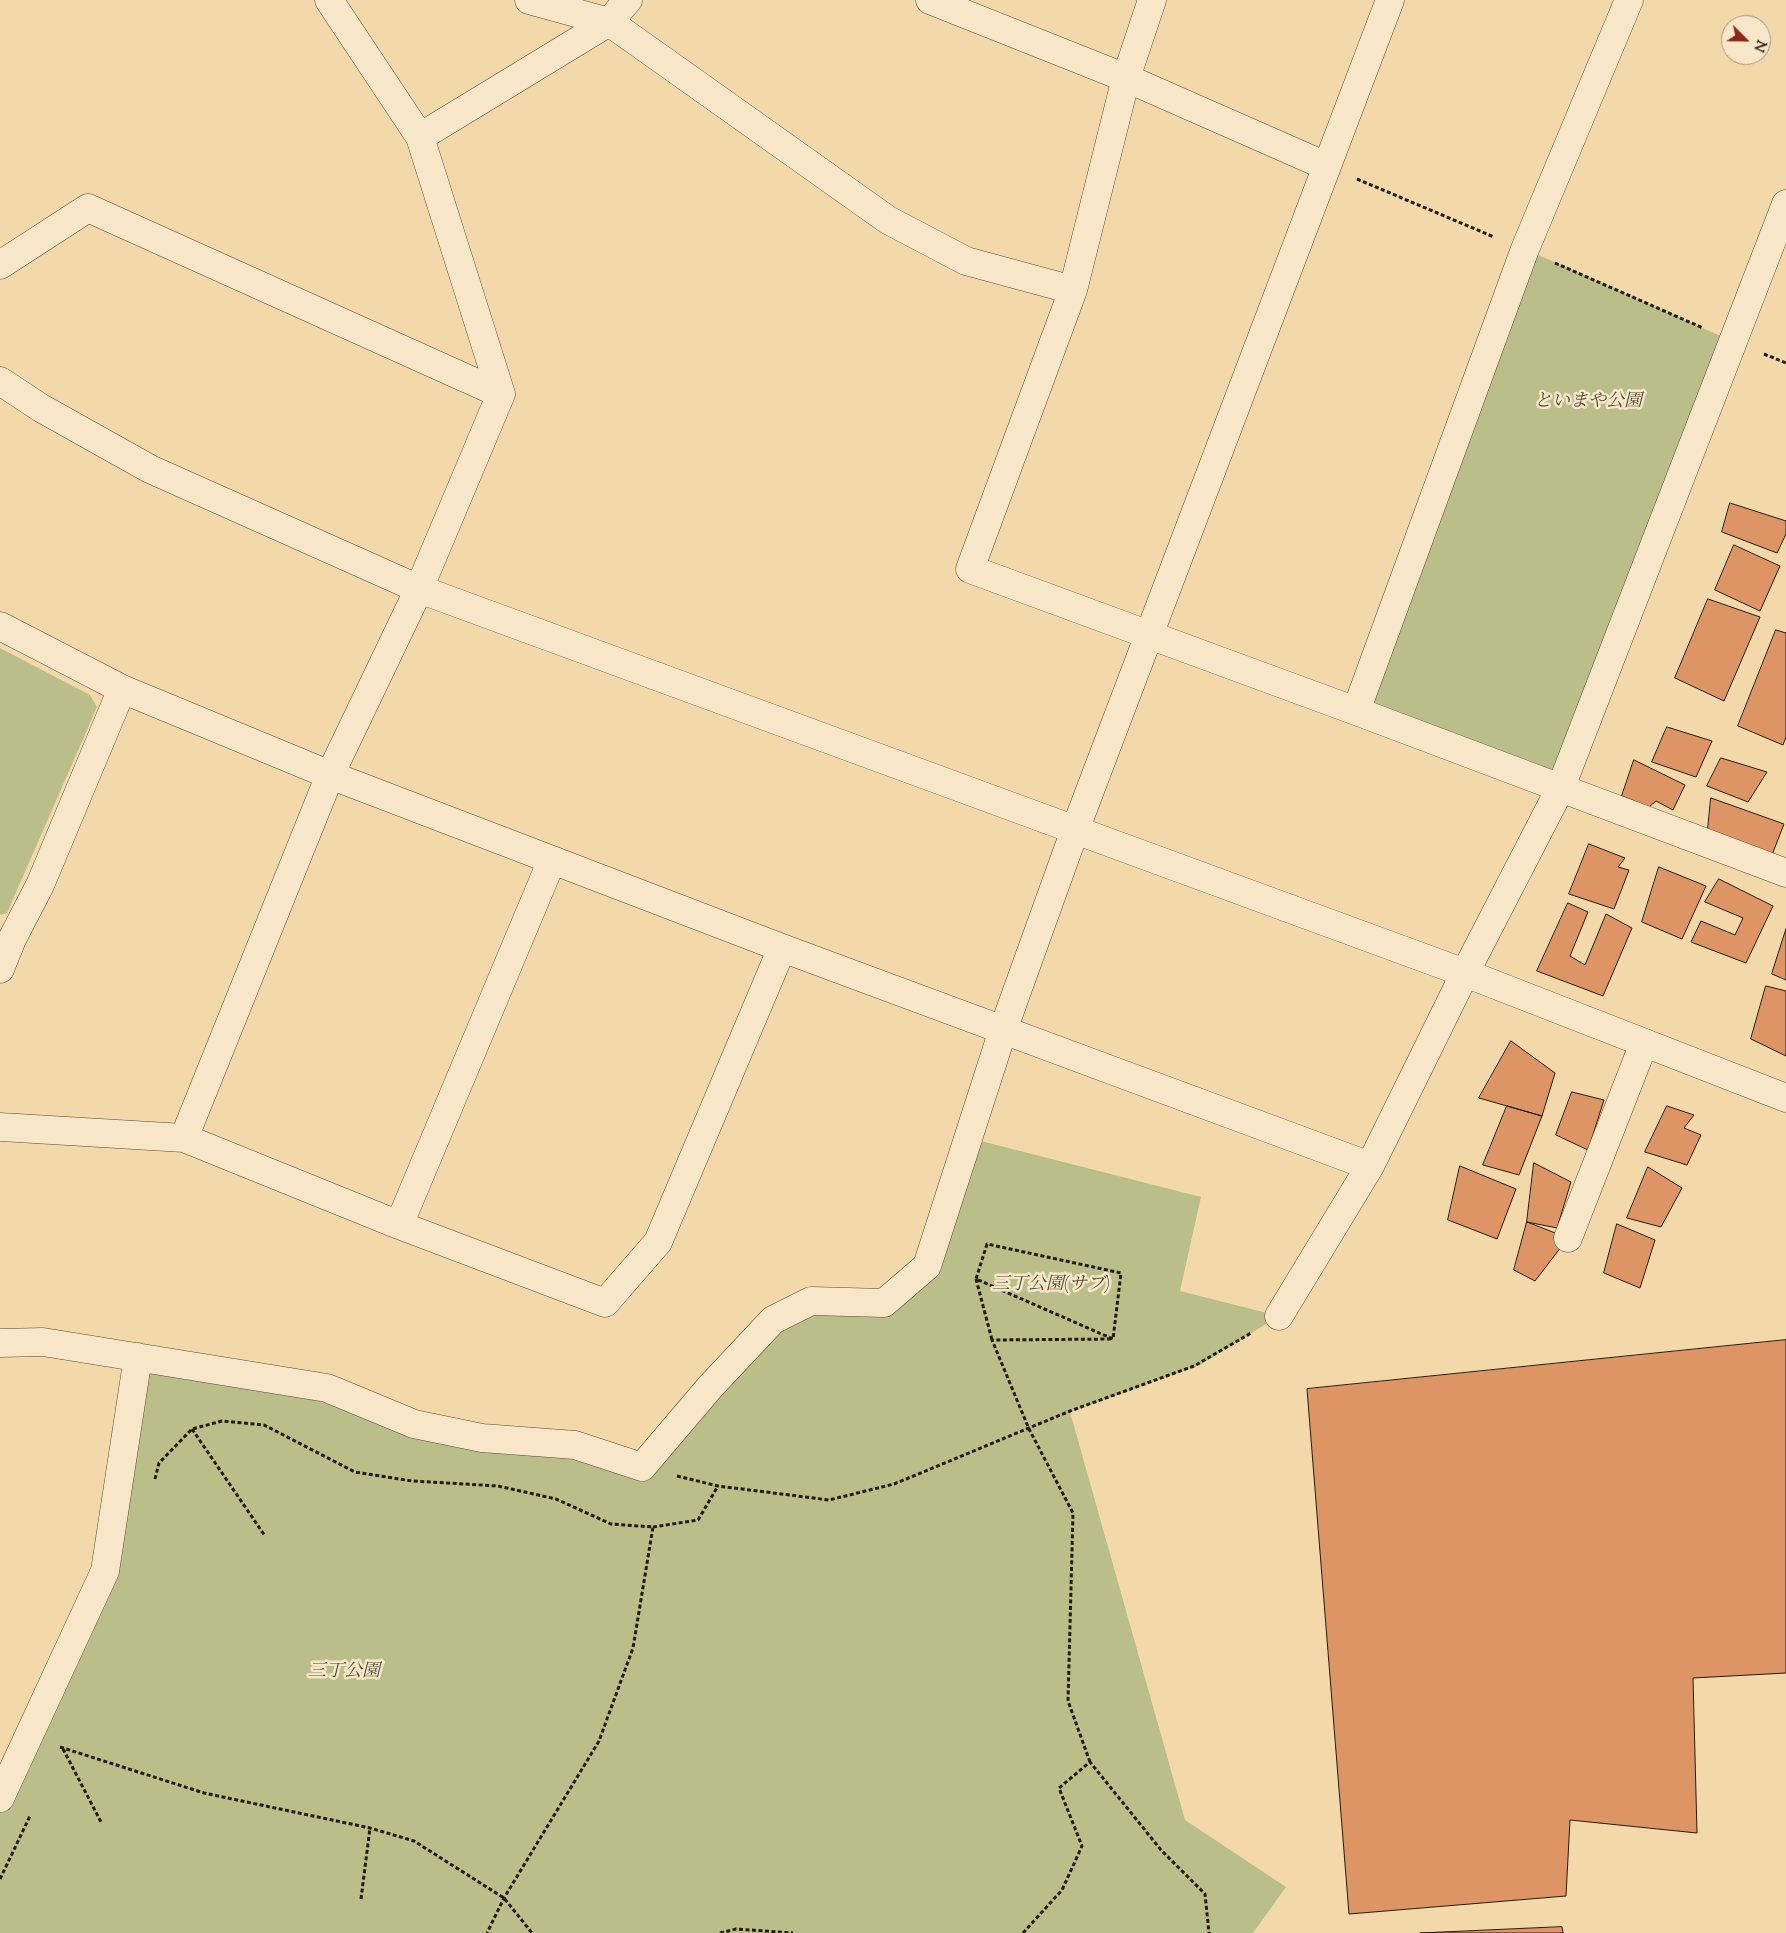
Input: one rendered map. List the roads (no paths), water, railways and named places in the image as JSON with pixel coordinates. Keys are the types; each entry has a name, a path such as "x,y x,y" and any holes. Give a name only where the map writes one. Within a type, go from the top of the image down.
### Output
{"street":[{"path":"184,1138 330,775 419,589 500,394 420,137 329,0"},
{"path":"529,0 609,22 888,220 966,261 1073,290"},
{"path":"420,137 609,22 628,0"},
{"path":"930,0 1126,78 1326,166"},
{"path":"1152,0 1126,78 1073,290 970,569 1561,787 1786,873"},
{"path":"0,1343 43,1342 327,1388 414,1424 482,1438 575,1445 642,1467 710,1387 773,1320 811,1301 884,1303 926,1266 1003,1030 1075,830 1390,0"},
{"path":"1356,711 1525,249 1629,0"},
{"path":"1279,1316 1370,1166 1465,974 1561,787 1786,204"},
{"path":"0,265 88,208 500,394"},
{"path":"0,381 41,408 150,469 419,589 1465,974 1786,1098"},
{"path":"0,626 122,689 330,775 782,948 1370,1166"},
{"path":"0,970 6,937 40,886 122,689"},
{"path":"399,1225 552,860"},
{"path":"0,1127 184,1138 399,1225 605,1303 658,1242 782,948"},
{"path":"1568,1238 1644,1043"},
{"path":"2,1787 29,1734 105,1571 138,1357"}],"park label":[{"name":"といまや公園","path":"1588,403"},
{"name":"三丁公園(サブ)","path":"1051,1286"},
{"name":"三丁公園","path":"344,1673"}]}
